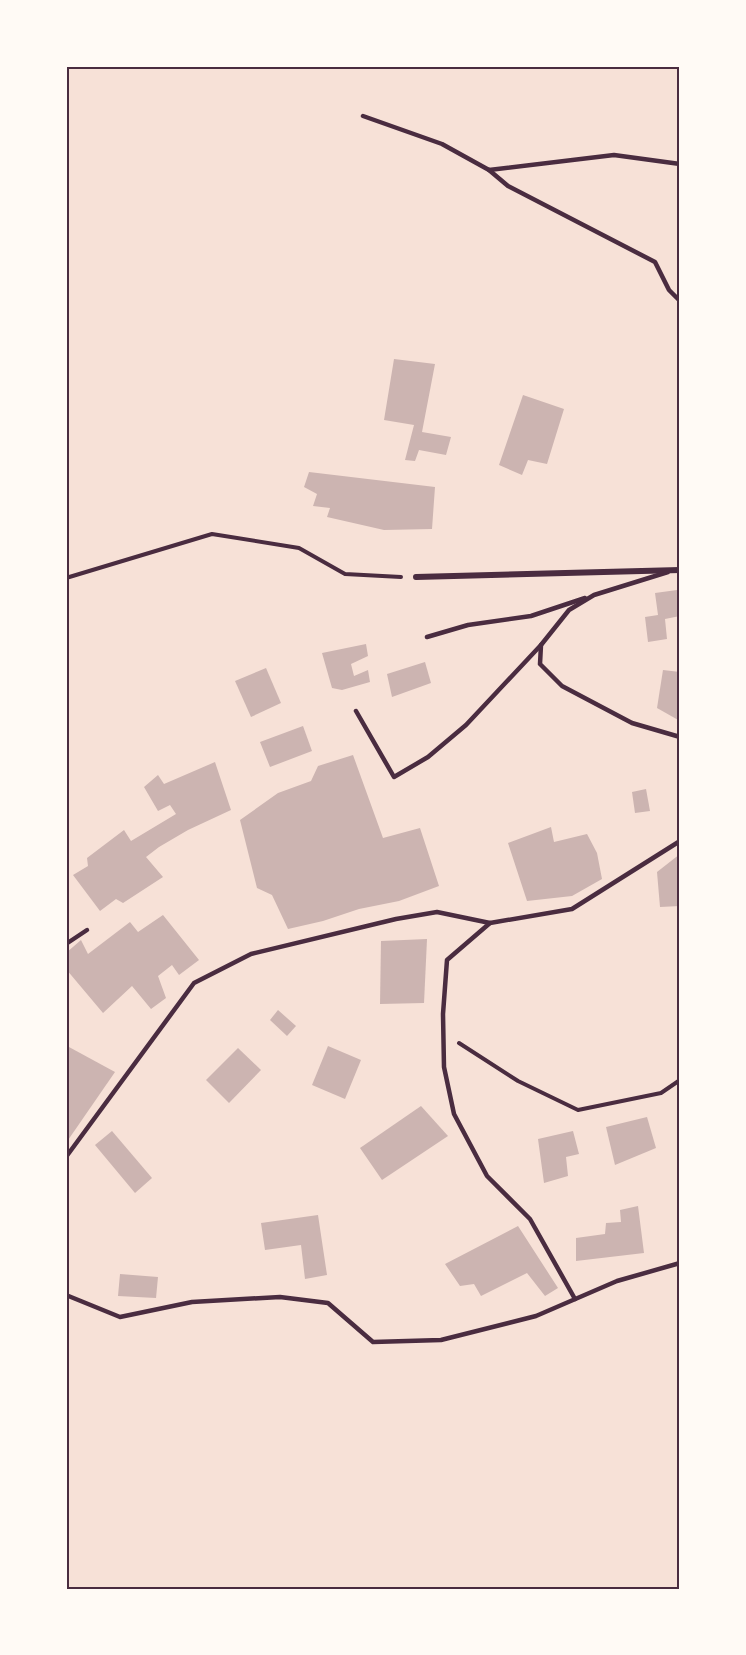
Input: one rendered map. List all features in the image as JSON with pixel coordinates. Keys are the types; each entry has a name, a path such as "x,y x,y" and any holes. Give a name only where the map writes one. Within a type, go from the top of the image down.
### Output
{"street":[{"path":"416,577 677,570"}],"lane":[{"path":"363,116 442,144 489,170 508,186 655,262 669,290 680,301"},
{"path":"489,170 614,155 680,164"},
{"path":"427,637 468,625 531,616 677,570"},
{"path":"356,711 394,777 428,757 466,725 541,645 569,610 594,596"},
{"path":"541,645 540,664 562,686 632,723 680,736"},
{"path":"66,1157 194,983 251,954 396,919 437,912 490,923 572,909 680,841"},
{"path":"490,923 447,960 443,1033 444,1068 454,1114 487,1176 530,1220 575,1299"},
{"path":"66,944 87,930"},
{"path":"66,1295 120,1317 192,1302 280,1297 328,1303 373,1342 441,1341 536,1316 616,1281 680,1263"}],"path":[{"path":"66,578 212,534 299,548 345,574 416,577"},
{"path":"443,1033 518,1082 578,1110 661,1093 680,1080"}],"building":[{"path":"394,359 435,364 422,432 451,437 446,455 419,450 415,461 405,460 414,425 384,420"},
{"path":"523,395 564,409 547,464 528,460 522,475 499,465"},
{"path":"309,472 435,487 432,529 384,530 327,517 330,508 313,506 317,494 304,487"},
{"path":"677,590 680,616 665,619 667,639 648,642 645,617 658,615 655,593"},
{"path":"366,644 368,656 351,664 354,676 368,670 370,682 342,690 332,688 322,653"},
{"path":"425,662 431,683 392,697 387,674"},
{"path":"266,668 281,703 251,717 235,681"},
{"path":"663,670 680,672 680,721 657,708"},
{"path":"303,726 312,751 270,767 260,742"},
{"path":"353,755 383,838 420,828 439,886 399,901 359,909 288,929 272,895 257,888 240,820 278,793 311,781 318,766"},
{"path":"215,762 231,810 188,830 146,857 163,877 123,903 116,899 100,911 73,875 88,866 87,858 124,830 131,841 176,814 170,805 158,811 144,787 158,775 164,784"},
{"path":"646,789 650,811 635,813 632,792"},
{"path":"551,827 554,842 587,834 597,853 602,879 572,896 527,901 508,843"},
{"path":"680,854 680,906 660,907 657,872"},
{"path":"163,915 199,960 179,975 172,965 158,976 166,998 151,1009 132,986 103,1013 66,969 66,953 81,940 88,954 130,922 138,932"},
{"path":"427,939 424,1003 380,1004 381,941"},
{"path":"278,1010 296,1026 287,1036 270,1020"},
{"path":"328,1046 361,1060 345,1099 312,1085"},
{"path":"69,1047 115,1072 66,1143 66,1051"},
{"path":"238,1048 261,1070 229,1103 206,1080"},
{"path":"421,1106 448,1136 382,1180 360,1148"},
{"path":"647,1117 656,1148 615,1165 606,1127"},
{"path":"112,1131 152,1178 135,1193 95,1145"},
{"path":"573,1131 579,1154 566,1157 568,1176 544,1183 538,1139"},
{"path":"638,1206 644,1253 576,1261 576,1238 605,1234 606,1223 621,1222 620,1210"},
{"path":"318,1215 327,1275 305,1279 301,1245 265,1250 261,1223"},
{"path":"518,1226 558,1288 545,1296 527,1273 481,1296 474,1284 460,1286 445,1264"},
{"path":"120,1274 158,1277 156,1298 118,1296"}]}
